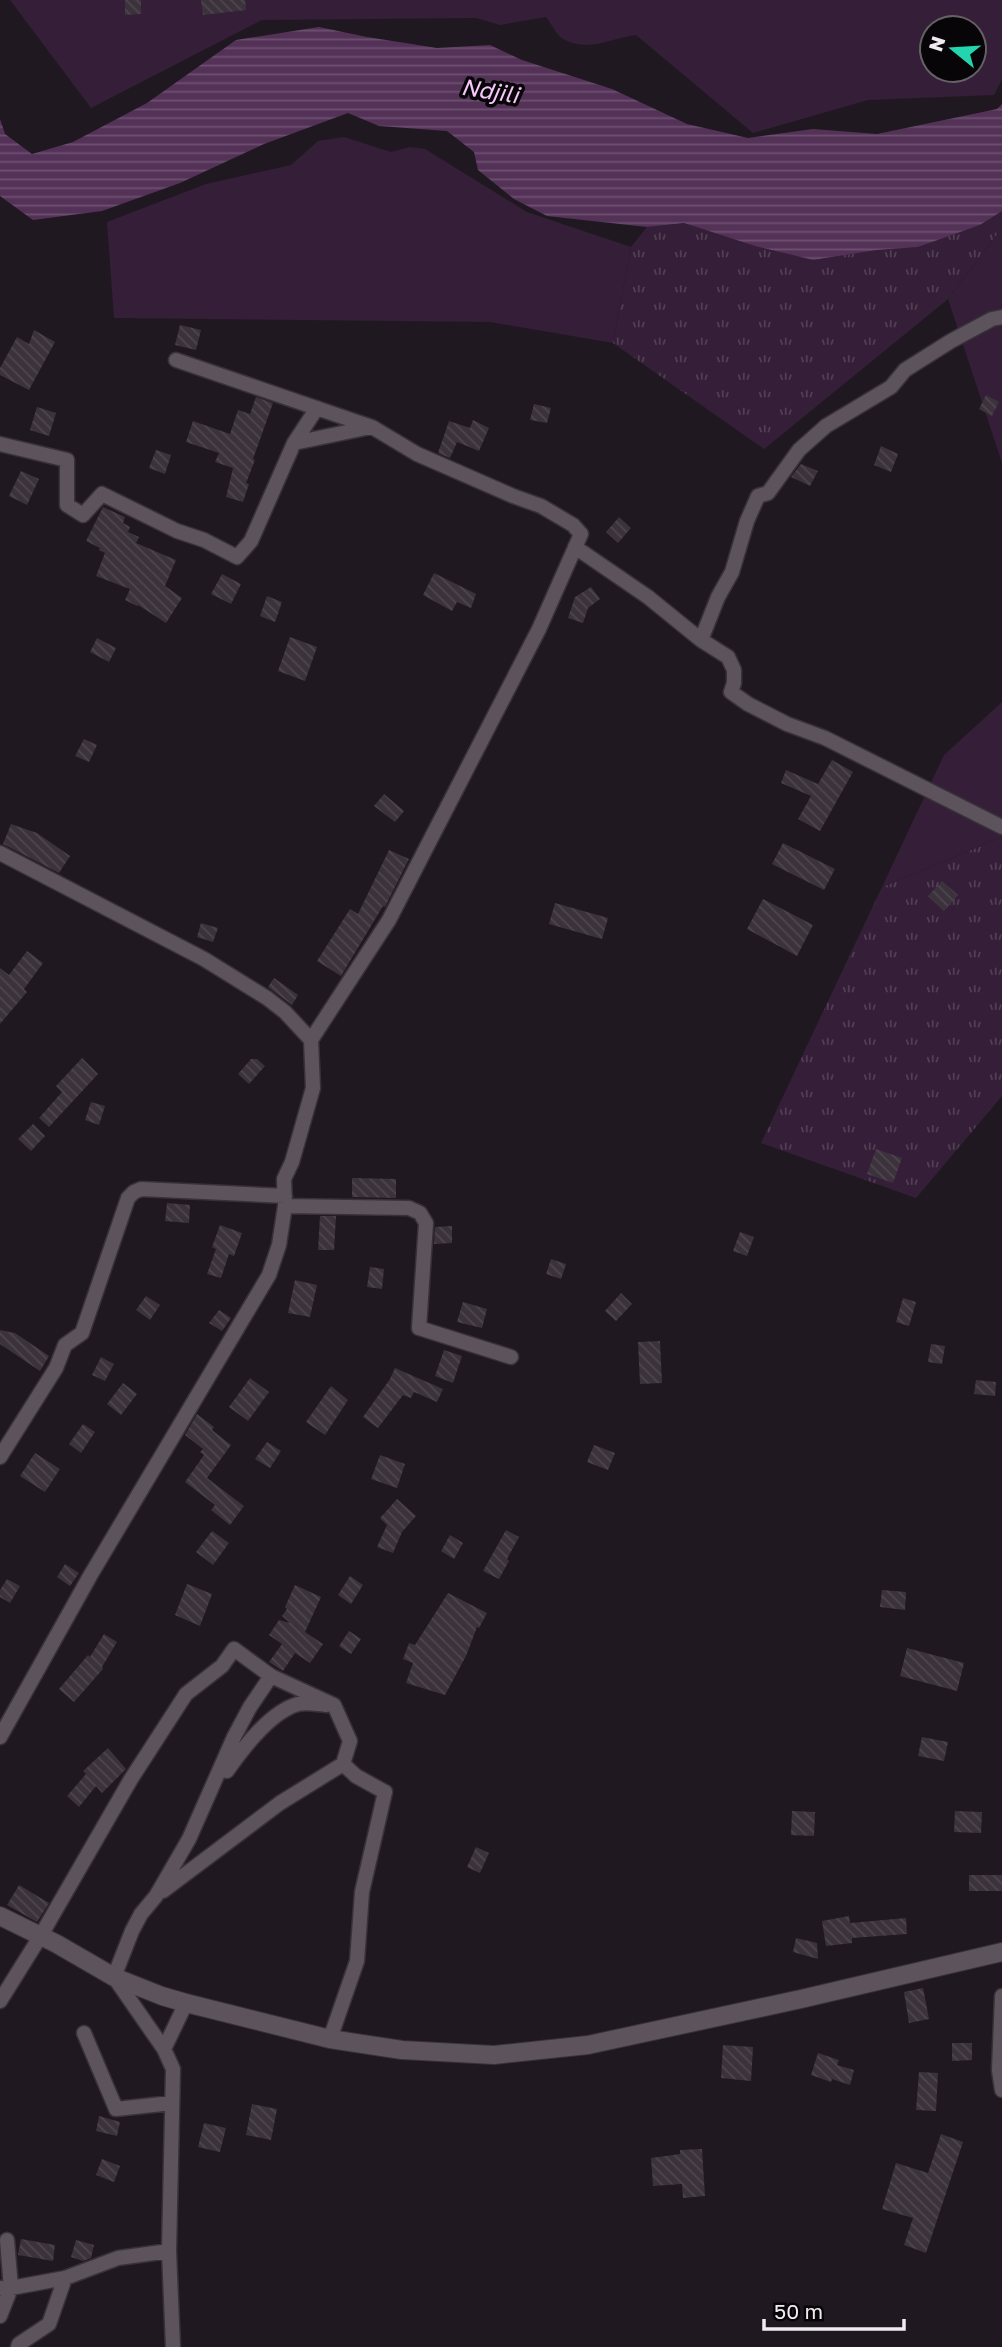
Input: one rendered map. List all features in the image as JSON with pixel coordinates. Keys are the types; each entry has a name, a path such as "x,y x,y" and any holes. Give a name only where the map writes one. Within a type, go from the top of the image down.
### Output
{"street":[{"path":"701,640 718,597 732,572 758,496 768,493 799,450 826,426 891,387 905,370 951,341 992,319 1002,317"},
{"path":"0,1737 90,1576 269,1275 279,1245 285,1201 284,1179 313,1088 311,1040 389,920 539,629 581,534 573,525 541,506 417,454 372,427 176,360"},
{"path":"0,444 66,460 67,505 83,515 102,494 177,531 237,556 251,541 294,443 317,408"},
{"path":"294,443 372,427"},
{"path":"575,547 648,597 701,640 727,657 734,670 732,692 748,704 787,724 825,738 1002,827"},
{"path":"0,853 204,959 267,998 285,1012 311,1040"},
{"path":"0,1457 56,1368 65,1345 82,1333 128,1198 141,1189 409,1208 420,1213 426,1223 419,1328 511,1357"},
{"path":"0,2001 131,1779 186,1694 222,1666 234,1649 271,1676 334,1705 350,1741 343,1764 281,1803 156,1896"},
{"path":"114,1977 132,1931 189,1839 250,1707 271,1676"},
{"path":"208,1797 243,1747 274,1717 299,1704 334,1705"},
{"path":"330,2039 358,1961 362,1892 384,1792 356,1776 343,1764"},
{"path":"0,1916 57,1944 114,1977 186,2003 330,2039 402,2050 494,2055 588,2045 1002,1952"},
{"path":"114,1977 164,2049 173,2069 169,2251 173,2347"},
{"path":"1002,1996 999,2070 1002,2090"},
{"path":"164,2049 186,2003"},
{"path":"84,2033 116,2109 172,2103"},
{"path":"0,2316 5,2288 7,2240"},
{"path":"5,2288 65,2278 118,2258 169,2251"},
{"path":"18,2347 49,2325 65,2278"}],"green space":[{"path":"10,0 1002,0 1002,79 994,95 868,100 753,133 636,35 581,45 560,37 546,17 500,25 476,18 262,20 91,108"},
{"path":"344,137 391,152 410,147 425,149 527,212 631,247 613,343 490,322 114,318 107,222 206,184 291,165 318,141"},
{"path":"1002,211 1002,228 948,299 764,449 613,343 631,247 647,227 684,223 755,246 813,260 918,247 980,225"},
{"path":"1002,228 1002,463 948,299"},
{"path":"1002,702 1002,837 882,887 944,755"},
{"path":"1002,837 1002,1096 916,1198 761,1143 882,887"}],"water":[{"name":"Ndjili","path":"319,27 437,48 490,45 522,60 612,89 687,124 748,138 813,129 877,134 997,109 1002,104 1002,211 980,225 918,247 813,260 755,246 684,223 647,227 547,216 514,199 478,170 474,152 447,131 379,126 348,113 264,144 180,183 102,211 33,220 0,196 0,119 5,134 32,154 73,142 147,103 236,40"}],"building":[{"path":"125,0 141,0 141,14 125,15"},
{"path":"201,0 245,0 246,10 203,15"},
{"path":"180,325 201,330 196,350 175,345"},
{"path":"34,330 55,342 29,390 0,375 0,368 17,337 29,344"},
{"path":"986,395 999,402 992,416 979,409"},
{"path":"256,397 273,403 253,459 255,460 246,483 249,484 243,502 226,497 233,468 215,462 219,453 186,442 193,421 230,434 238,410 250,414"},
{"path":"534,404 551,408 547,423 530,420"},
{"path":"37,407 56,413 49,436 30,430"},
{"path":"473,420 489,428 479,451 457,442 450,458 438,453 449,421 470,428"},
{"path":"881,446 898,454 891,472 874,465"},
{"path":"156,450 171,455 165,474 149,468"},
{"path":"801,464 818,471 810,486 791,477"},
{"path":"21,471 39,479 27,505 9,496"},
{"path":"103,507 125,517 123,523 130,527 128,532 139,537 136,543 176,560 165,586 182,598 166,623 125,600 130,589 96,576 105,553 86,541"},
{"path":"619,517 631,528 618,543 606,532"},
{"path":"434,573 476,594 471,608 457,602 452,611 423,595"},
{"path":"222,574 241,584 231,604 211,594"},
{"path":"591,587 600,599 588,608 583,623 568,618 575,597"},
{"path":"267,596 282,602 275,622 260,616"},
{"path":"290,637 317,647 305,681 278,671"},
{"path":"97,638 116,648 109,662 90,652"},
{"path":"84,739 97,745 89,762 75,756"},
{"path":"832,760 853,772 820,831 798,819 811,796 781,783 786,770 818,784"},
{"path":"384,794 404,811 395,822 374,806"},
{"path":"11,824 37,833 70,856 59,873 3,844"},
{"path":"783,843 835,869 824,890 772,864"},
{"path":"389,850 409,859 385,907 383,906 341,976 317,961 350,909 358,914"},
{"path":"942,881 958,895 944,911 928,896"},
{"path":"763,899 813,925 797,956 747,929"},
{"path":"555,903 608,918 602,939 549,924"},
{"path":"201,923 218,928 213,942 197,937"},
{"path":"27,951 43,963 24,989 27,992 0,1024 0,968 9,975"},
{"path":"274,978 298,995 292,1005 268,987"},
{"path":"82,1058 98,1074 49,1127 39,1118 62,1092 56,1086"},
{"path":"251,1059 257,1059 265,1066 249,1084 238,1074"},
{"path":"91,1102 105,1106 99,1125 85,1120"},
{"path":"33,1124 45,1136 31,1151 18,1139"},
{"path":"876,1149 902,1158 893,1183 867,1174"},
{"path":"352,1178 396,1179 396,1198 352,1197"},
{"path":"167,1203 190,1205 189,1223 165,1221"},
{"path":"320,1216 336,1216 334,1250 318,1250"},
{"path":"220,1225 242,1233 234,1256 229,1254 221,1278 207,1274 216,1249 212,1247"},
{"path":"452,1226 452,1243 434,1244 435,1227"},
{"path":"740,1232 754,1237 747,1256 733,1251"},
{"path":"551,1259 566,1264 561,1279 546,1274"},
{"path":"370,1267 384,1269 382,1289 367,1287"},
{"path":"295,1280 317,1285 310,1317 288,1313"},
{"path":"621,1293 632,1304 616,1321 605,1311"},
{"path":"146,1296 160,1305 150,1320 136,1310"},
{"path":"903,1298 916,1302 909,1326 896,1322"},
{"path":"463,1302 487,1309 482,1328 457,1322"},
{"path":"219,1310 231,1318 222,1331 209,1323"},
{"path":"0,1330 15,1333 49,1356 40,1371 0,1344"},
{"path":"660,1341 662,1383 640,1384 638,1342"},
{"path":"931,1344 945,1346 942,1364 928,1362"},
{"path":"444,1350 462,1356 453,1383 435,1376"},
{"path":"101,1357 114,1364 105,1381 92,1375"},
{"path":"395,1368 443,1389 437,1402 414,1392 411,1398 403,1395 378,1428 363,1417"},
{"path":"250,1378 269,1392 248,1421 229,1407"},
{"path":"976,1380 996,1382 995,1396 974,1394"},
{"path":"123,1383 137,1394 121,1415 107,1404"},
{"path":"331,1386 348,1400 325,1435 306,1422"},
{"path":"197,1414 231,1445 207,1478 244,1506 230,1525 211,1510 215,1505 185,1482 204,1455 200,1452 203,1449 185,1435"},
{"path":"83,1424 95,1432 81,1453 69,1444"},
{"path":"267,1442 281,1451 270,1468 255,1459"},
{"path":"594,1445 615,1453 608,1470 587,1462"},
{"path":"35,1453 60,1469 45,1492 20,1476"},
{"path":"380,1455 405,1464 397,1488 371,1479"},
{"path":"397,1499 416,1516 402,1532 393,1553 377,1547 387,1525 380,1518"},
{"path":"506,1530 519,1537 499,1579 483,1571"},
{"path":"212,1531 229,1543 213,1565 196,1552"},
{"path":"450,1535 463,1543 454,1559 441,1551"},
{"path":"65,1564 79,1573 70,1586 57,1577"},
{"path":"350,1576 363,1585 351,1604 338,1595"},
{"path":"7,1579 20,1586 10,1603 0,1597 0,1590"},
{"path":"187,1584 212,1594 200,1626 175,1615"},
{"path":"295,1585 321,1597 305,1632 323,1644 310,1663 295,1653 283,1671 269,1662 282,1644 269,1635 279,1620 290,1623 282,1616"},
{"path":"882,1590 906,1592 905,1610 880,1607"},
{"path":"448,1593 487,1613 479,1628 477,1627 466,1656 445,1695 406,1683 413,1663 403,1659 409,1643 415,1645"},
{"path":"349,1631 361,1639 351,1654 339,1646"},
{"path":"104,1634 117,1642 103,1669 74,1702 59,1689 88,1655 90,1657"},
{"path":"907,1648 964,1663 957,1691 900,1676"},
{"path":"922,1737 948,1742 944,1761 918,1756"},
{"path":"108,1748 126,1769 102,1793 96,1786 79,1807 67,1796 86,1774 83,1771"},
{"path":"792,1811 815,1812 814,1836 791,1835"},
{"path":"955,1811 982,1812 981,1833 954,1832"},
{"path":"476,1847 489,1853 480,1873 467,1867"},
{"path":"969,1875 1002,1875 1002,1891 969,1891"},
{"path":"19,1885 49,1903 37,1922 7,1905"},
{"path":"849,1916 850,1923 906,1918 907,1934 852,1938 852,1943 826,1946 822,1921"},
{"path":"796,1938 817,1943 818,1959 793,1952"},
{"path":"923,1988 929,2019 909,2023 904,1992"},
{"path":"952,2043 972,2043 972,2060 952,2061"},
{"path":"723,2045 753,2047 751,2081 721,2078"},
{"path":"818,2053 839,2060 837,2065 854,2070 850,2085 811,2075"},
{"path":"919,2072 938,2073 936,2111 916,2110"},
{"path":"252,2104 277,2109 271,2140 246,2135"},
{"path":"99,2116 120,2122 117,2136 96,2131"},
{"path":"204,2123 226,2128 220,2152 198,2147"},
{"path":"941,2134 963,2142 926,2253 904,2245 913,2218 882,2209 896,2163 928,2173"},
{"path":"702,2149 705,2196 683,2198 682,2184 653,2186 651,2158 680,2154 680,2150"},
{"path":"102,2159 120,2166 114,2182 96,2175"},
{"path":"21,2239 55,2245 53,2261 18,2255"},
{"path":"76,2240 94,2245 91,2258 83,2261 71,2257"}]}
